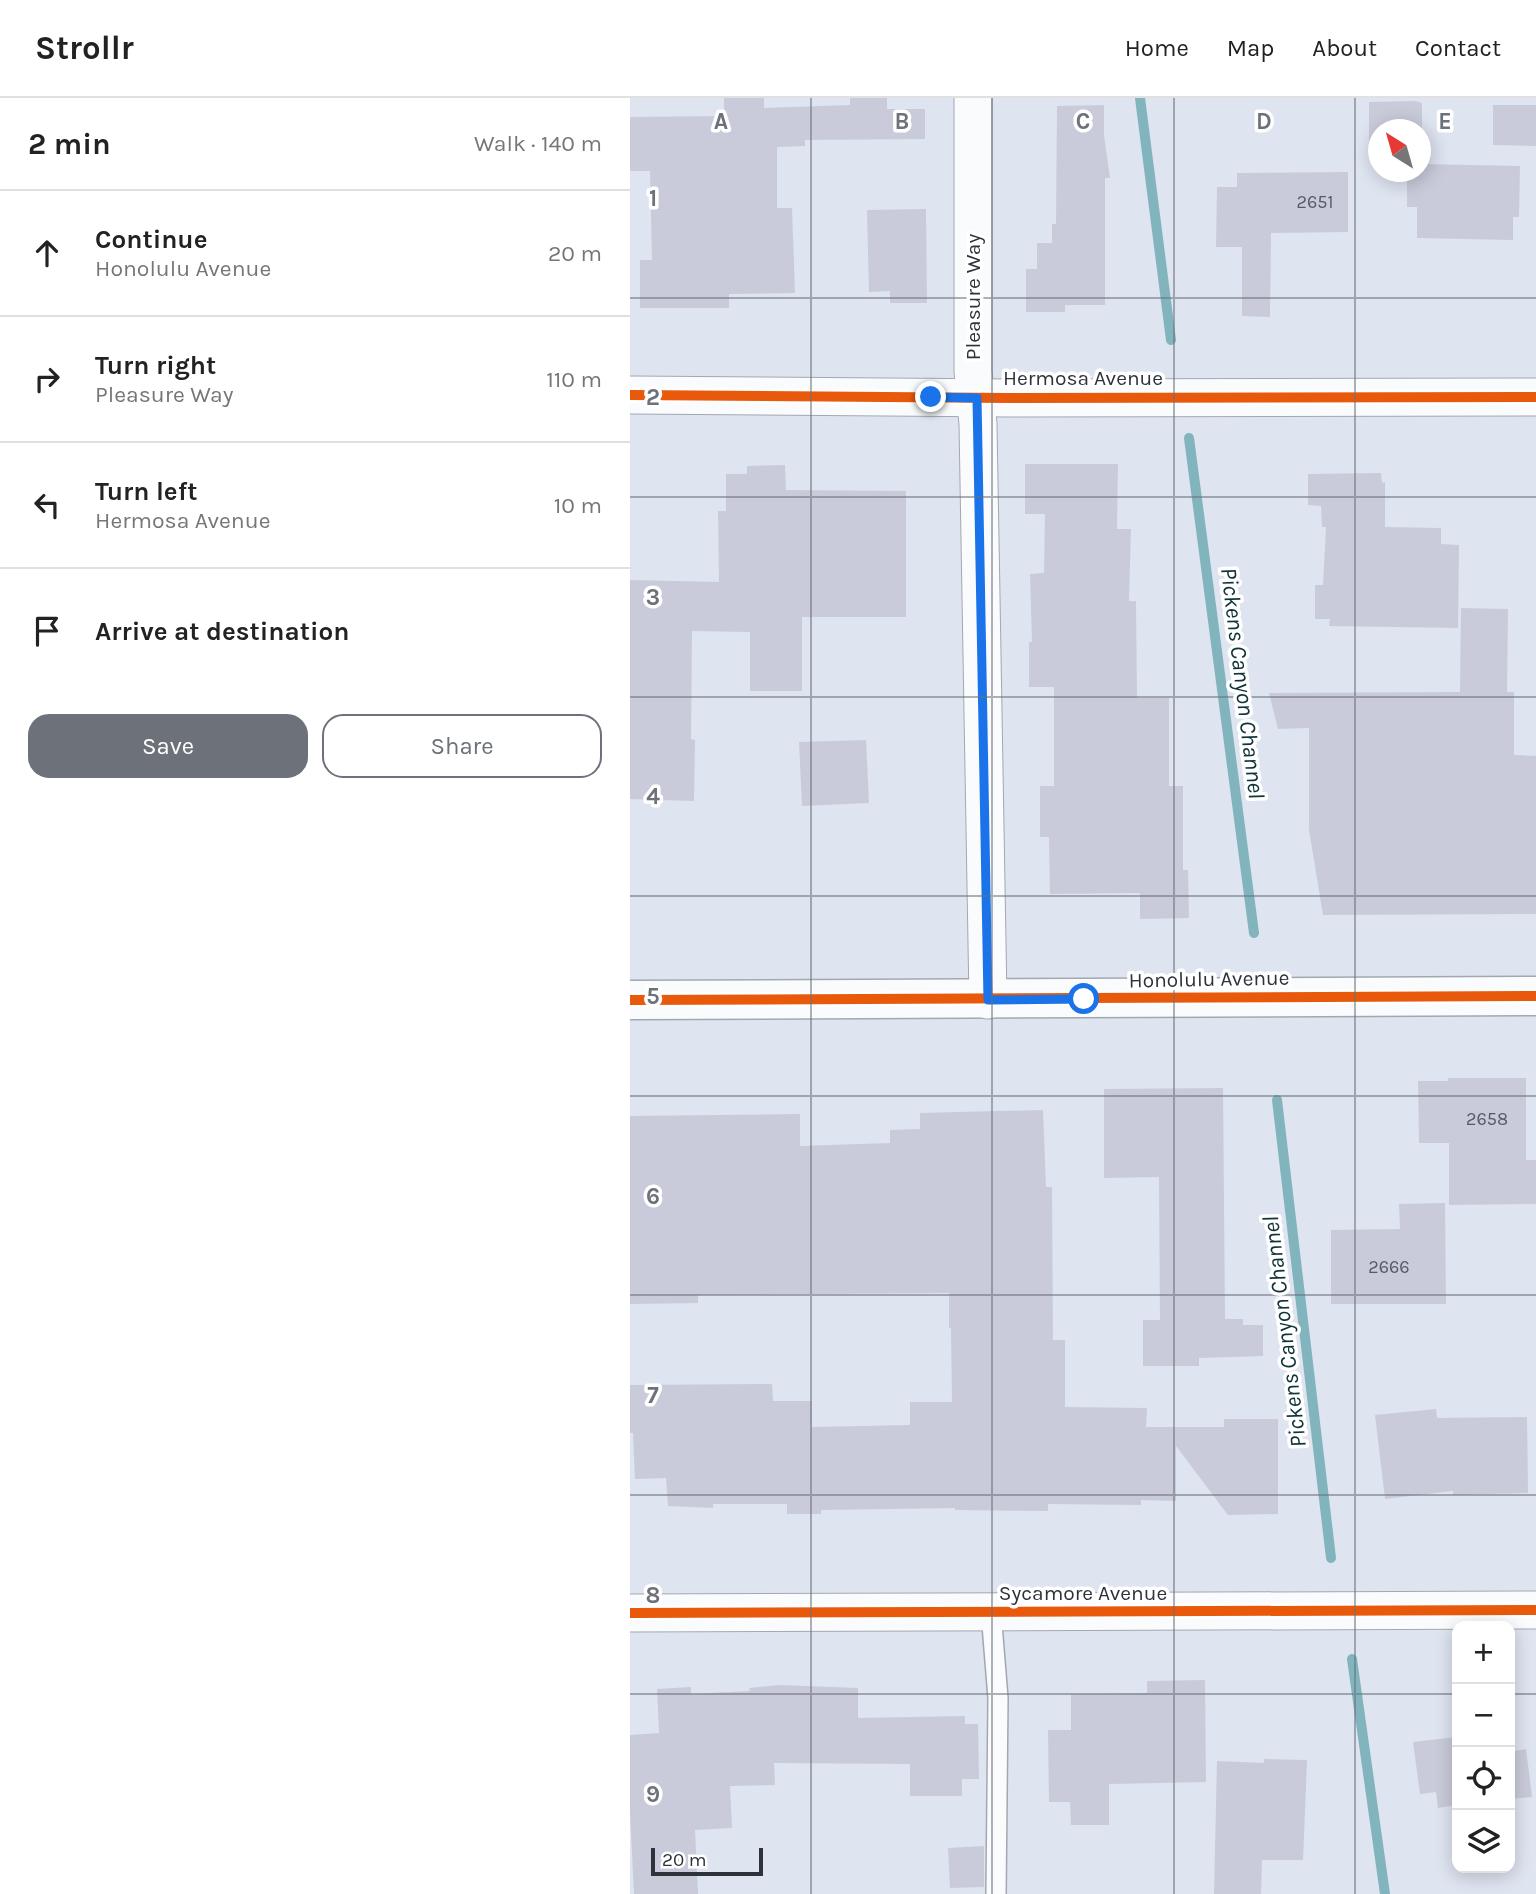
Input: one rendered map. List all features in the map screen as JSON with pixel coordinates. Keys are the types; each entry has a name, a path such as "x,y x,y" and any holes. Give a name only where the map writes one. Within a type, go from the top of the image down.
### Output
{"street":[{"name":"Pleasure Way","path":"973,98 973,371 977,398 988,1000"},
{"name":"Hermosa Avenue","path":"630,395 977,398 1536,397"},
{"name":"Honolulu Avenue","path":"630,1000 1536,996"},
{"name":"Sycamore Avenue","path":"630,1613 1536,1610"}],"lane":[{"path":"990,1612 998,1698 996,1894"}],"building":[{"path":"724,98 764,98 764,108 850,105 850,98 887,98 887,109 925,109 925,139 805,140 805,146 777,147 777,208 792,208 795,293 729,294 729,308 640,308 640,260 652,260 650,171 630,171 630,117 724,116"},
{"path":"1369,102 1422,103 1422,119 1369,119"},
{"path":"1104,105 1104,135 1110,178 1105,178 1105,305 1065,305 1065,312 1026,312 1026,269 1037,269 1037,243 1052,243 1052,224 1056,224 1057,106"},
{"path":"1493,105 1536,105 1536,146 1493,145"},
{"path":"1431,164 1520,166 1519,217 1513,217 1513,240 1417,238 1417,207 1407,207 1407,182 1431,182"},
{"path":"1348,172 1348,232 1271,233 1270,317 1242,316 1242,247 1216,247 1217,187 1237,187 1237,173"},
{"path":"926,209 927,303 890,303 890,291 869,292 867,210"},
{"path":"1025,464 1118,464 1117,529 1131,529 1129,601 1136,601 1137,698 1169,698 1169,786 1183,786 1183,870 1188,870 1189,918 1140,919 1140,893 1050,894 1049,837 1040,837 1040,786 1054,786 1054,687 1029,687 1029,642 1032,642 1030,574 1044,573 1045,514 1025,514"},
{"path":"785,465 786,490 906,491 906,617 802,617 802,691 750,691 750,632 692,631 691,739 695,740 694,801 630,799 630,580 719,582 718,511 726,511 726,474 747,474 747,466"},
{"path":"1381,473 1382,483 1385,482 1385,527 1441,528 1441,544 1459,545 1458,628 1329,626 1330,619 1315,619 1315,585 1323,585 1326,527 1322,527 1321,506 1308,505 1308,474"},
{"path":"1461,608 1508,609 1507,692 1514,692 1514,755 1536,756 1536,914 1323,915 1309,830 1309,728 1278,729 1269,693 1460,692"},
{"path":"866,740 869,803 802,806 799,742"},
{"path":"1448,1078 1526,1078 1526,1160 1536,1160 1536,1204 1449,1205 1449,1143 1419,1143 1418,1081 1448,1081"},
{"path":"1223,1088 1225,1319 1243,1319 1243,1325 1263,1325 1263,1356 1199,1358 1199,1366 1143,1366 1143,1320 1160,1320 1159,1177 1104,1178 1104,1089"},
{"path":"1043,1110 1046,1187 1052,1187 1053,1340 1065,1340 1065,1407 1147,1408 1146,1427 1224,1427 1224,1419 1278,1419 1278,1514 1228,1515 1176,1446 1176,1501 1141,1500 1141,1505 1048,1504 1048,1511 955,1508 821,1510 821,1514 787,1514 787,1504 713,1504 713,1508 668,1506 666,1478 635,1479 633,1433 630,1433 630,1385 772,1384 773,1401 812,1401 812,1427 910,1425 910,1402 952,1402 951,1328 949,1293 698,1295 698,1303 630,1304 630,1116 800,1114 800,1146 890,1143 890,1130 920,1129 920,1113"},
{"path":"1445,1203 1446,1304 1331,1304 1331,1230 1400,1229 1399,1204"},
{"path":"1436,1409 1437,1418 1527,1417 1528,1493 1453,1495 1453,1491 1385,1499 1375,1415"},
{"path":"1205,1680 1206,1782 1109,1784 1109,1825 1071,1825 1070,1802 1049,1802 1048,1730 1071,1730 1071,1694 1147,1693 1147,1681"},
{"path":"780,1685 858,1688 858,1718 965,1716 965,1724 978,1724 979,1779 962,1779 962,1796 910,1796 910,1764 774,1763 775,1785 730,1786 732,1828 695,1830 698,1894 634,1894 630,1735 659,1733 657,1689 691,1687 691,1694 750,1691 749,1688"},
{"path":"1452,1738 1452,1806 1438,1808 1436,1792 1420,1794 1413,1742"},
{"path":"1526,1749 1532,1797 1515,1799 1515,1751"},
{"path":"1264,1759 1307,1760 1303,1860 1262,1860 1261,1894 1214,1894 1217,1761 1264,1763"},
{"path":"984,1846 984,1887 950,1888 948,1848"}],"waterway":[{"name":"Pickens Canyon Channel","path":"1140,98 1171,340"},
{"name":"Pickens Canyon Channel","path":"1189,438 1254,933"},
{"name":"Pickens Canyon Channel","path":"1277,1100 1331,1558"},
{"name":"Pickens Canyon Channel","path":"1352,1659 1385,1894"}],"cycle path":[{"path":"630,395 1009,398 1536,397"},
{"path":"630,1000 1536,996"},
{"path":"630,1613 1536,1610"}],"route":[{"path":"931,397 977,398 988,1000 1084,999"}]}
